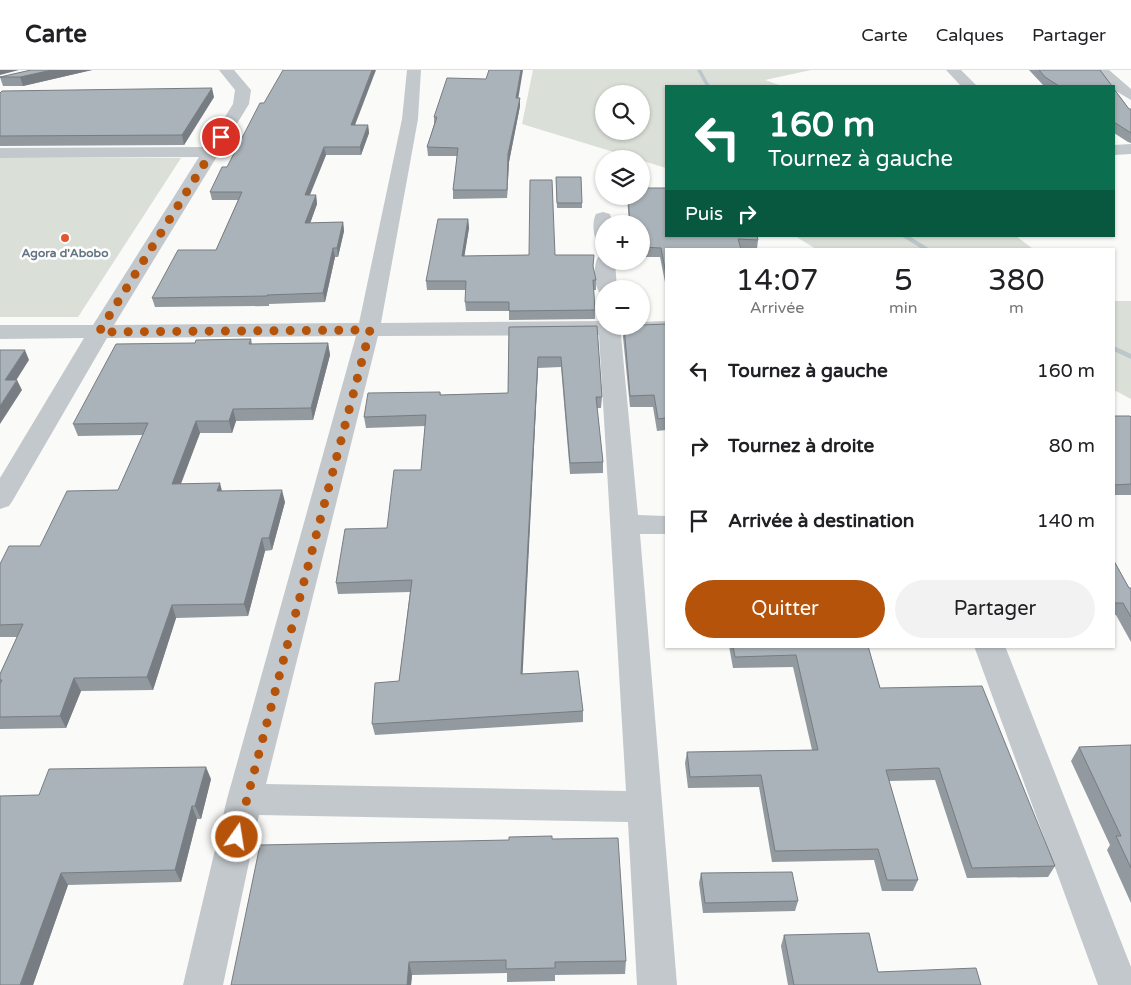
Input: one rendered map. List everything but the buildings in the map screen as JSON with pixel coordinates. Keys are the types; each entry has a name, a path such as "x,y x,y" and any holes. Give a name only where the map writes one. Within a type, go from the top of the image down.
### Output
{"street":[{"path":"203,985 245,800 370,330 410,119 414,70"},
{"path":"953,70 968,85"},
{"path":"1100,70 1122,90 1131,95"},
{"path":"0,500 99,332 241,104 233,78"},
{"path":"1115,150 1131,149"},
{"path":"0,152 211,152"},
{"path":"0,332 595,327"},
{"path":"650,328 665,328"},
{"path":"610,335 625,524 657,985"},
{"path":"625,524 665,525"},
{"path":"990,648 1118,985"},
{"path":"245,800 644,808"}],"shaded area":[{"path":"533,70 811,70 765,80 779,85 665,85 665,168 650,163 650,150 607,150 522,124"},
{"name":"Agora d'Abobo","path":"0,158 181,158 78,317 0,317"},
{"path":"797,237 1017,237 1032,248 814,248"},
{"path":"1115,301 1131,301 1131,399 1115,391"}],"waterway":[{"path":"699,70 707,85"},
{"path":"906,237 925,248"},
{"path":"1115,349 1131,357"}],"place":[{"name":"Agora d'Abobo","path":"65,238"}],"route":[{"path":"221,137 99,332 370,330 245,800 237,837"}]}
